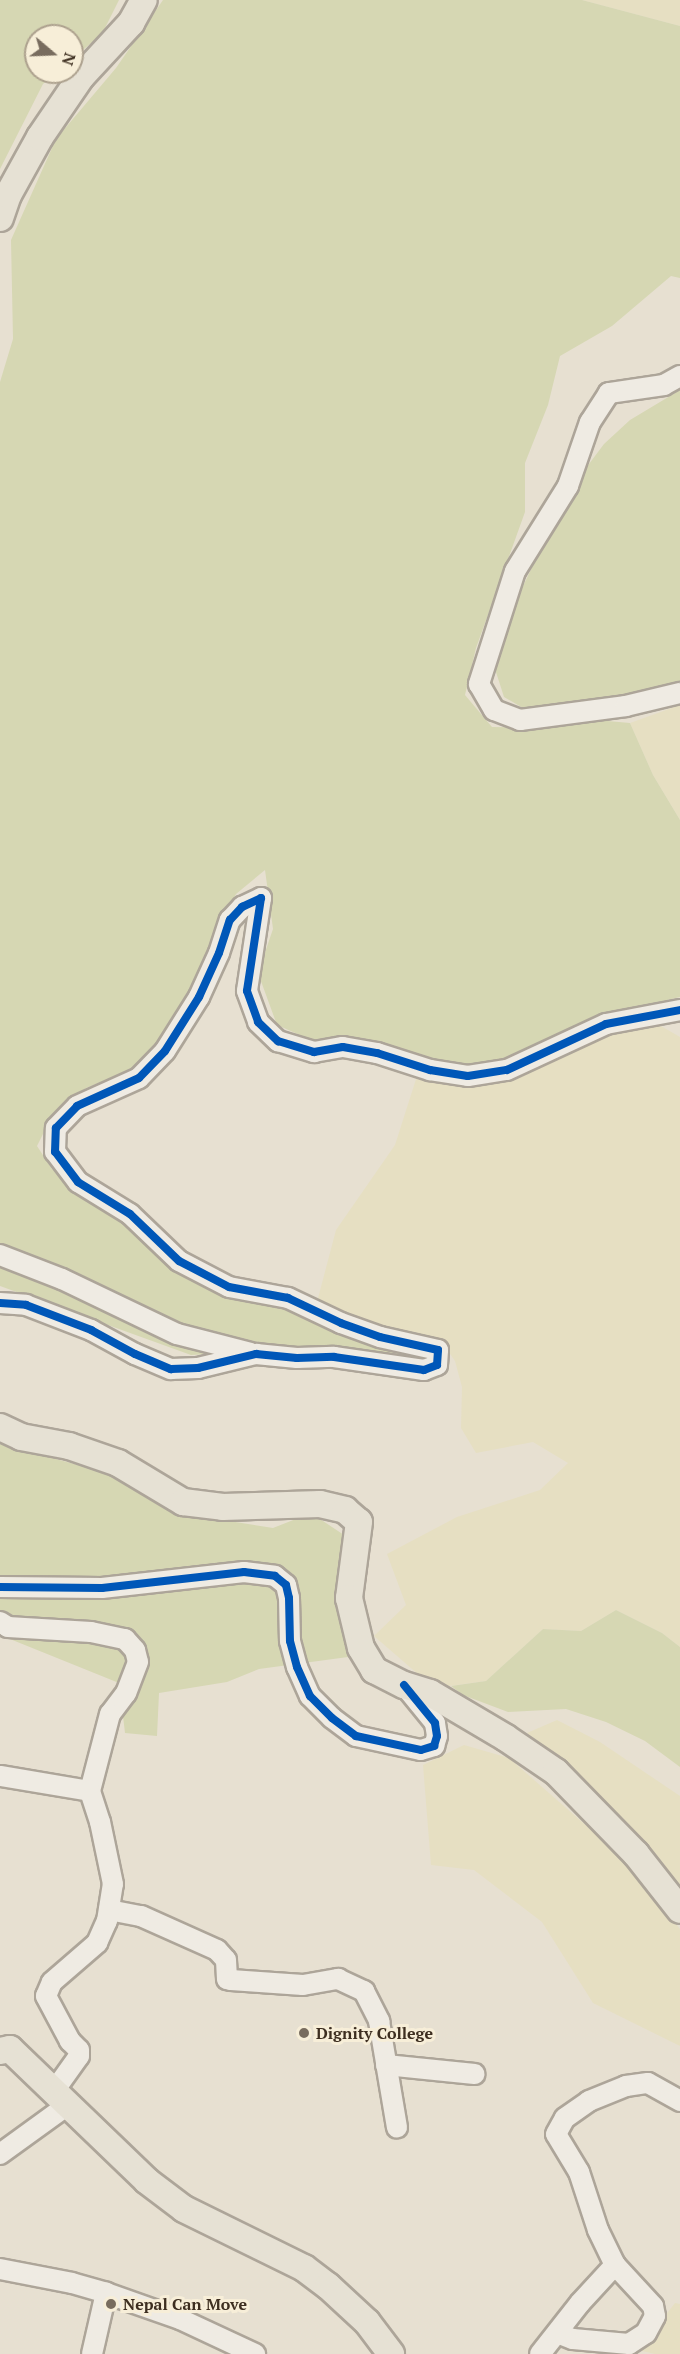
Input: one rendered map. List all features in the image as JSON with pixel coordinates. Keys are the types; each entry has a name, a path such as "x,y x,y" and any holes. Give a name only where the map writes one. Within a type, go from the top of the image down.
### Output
{"main road":[{"path":"0,218 8,195 40,137 81,77 131,23 144,0"},
{"path":"0,1427 21,1437 69,1446 118,1463 183,1502 223,1507 320,1504 345,1510 359,1522 349,1598 361,1648 374,1670 404,1685 430,1693 506,1738 556,1772 636,1854 680,1910"},
{"path":"4,2047 62,2098 147,2181 184,2209 304,2268 328,2286 367,2322 392,2354"}],"street":[{"path":"680,375 664,385 609,393 590,422 568,486 515,571 479,684 494,710 520,720 626,706 680,693"},
{"path":"0,1255 62,1279 177,1334 256,1354 297,1358 334,1357 424,1370 437,1365 438,1350 380,1336 341,1323 288,1298 229,1287 179,1261 130,1214 78,1182 55,1152 56,1128 76,1106 139,1078 165,1051 199,998 219,953 230,920 242,907 261,898 247,991 258,1022 278,1041 314,1052 343,1047 377,1053 430,1070 468,1076 507,1070 606,1024 680,1010"},
{"path":"0,1303 26,1305 91,1330 135,1354 171,1369 198,1368 256,1354"},
{"path":"0,1587 102,1588 244,1572 275,1576 286,1585 289,1598 291,1641 297,1667 310,1696 332,1718 356,1737 421,1750 434,1746 437,1736 435,1723 404,1685"},
{"path":"0,1622 8,1627 91,1632 125,1639 135,1650 138,1662 126,1693 110,1714 90,1791 100,1822 113,1884 109,1910 97,1943 52,1982 46,1996 70,2041 79,2050 79,2056 62,2098 0,2154"},
{"path":"0,1776 90,1791"},
{"path":"109,1910 141,1916 218,1950 226,1960 227,1979 303,1985 338,1979 364,1991 379,2021 397,2127"},
{"path":"386,2065 475,2074"},
{"path":"557,2333 573,2339 629,2344 646,2332 655,2316 653,2306 615,2265 598,2230 579,2172 556,2134 565,2118 588,2101 626,2086 648,2083 680,2101"},
{"path":"540,2354 615,2265"},
{"path":"0,2269 72,2283 106,2293 180,2319 255,2354"},
{"path":"92,2354 106,2293"}],"shaded area":[{"path":"582,0 680,0 680,26"},
{"path":"680,705 680,820 653,775 630,723"},
{"path":"654,1022 680,1037 680,1647 662,1633 616,1610 581,1631 543,1629 486,1681 434,1688 374,1636 406,1605 387,1554 457,1517 540,1490 568,1463 533,1442 476,1453 461,1428 462,1387 455,1361 444,1345 382,1331 317,1302 336,1230 395,1145 417,1076 464,1085 507,1081 591,1038 624,1027"},
{"path":"557,1720 600,1742 680,1796 680,1886 654,1853 527,1733"},
{"path":"464,1745 509,1758 621,1856 680,1929 680,2046 593,2003 542,1922 474,1870 431,1865 423,1765"},
{"path":"675,2303 680,2304 680,2354 655,2354 638,2350"}],"green space":[{"path":"0,0 119,0 102,34 84,49 84,24 24,24 24,84 43,84 0,169"},
{"path":"163,0 582,0 680,26 680,278 671,276 612,326 560,356 548,405 525,463 525,512 476,648 465,695 492,727 541,728 596,720 630,723 653,775 680,820 680,997 624,1010 557,1037 507,1063 473,1069 438,1065 400,1048 346,1040 309,1039 277,1025 258,973 273,929 265,870 236,894 184,1004 154,1051 133,1069 86,1088 52,1116 37,1146 52,1169 93,1199 261,1299 326,1324 406,1348 425,1358 411,1362 305,1349 191,1355 0,1286 0,382 13,339 11,240 56,139 116,68"},
{"path":"680,390 680,685 530,712 504,697 495,669 511,611 536,559 563,517 580,476 604,444 630,420"},
{"path":"0,1444 104,1472 172,1512 273,1528 311,1513 350,1539 336,1588 348,1657 259,1669 227,1682 159,1693 157,1736 125,1733 119,1683 0,1635"},
{"path":"616,1610 662,1633 680,1647 680,1767 645,1741 606,1722 566,1709 508,1712 463,1695 451,1686 486,1681 543,1629 581,1631"}],"cycle path":[{"path":"0,1303 26,1305 91,1330 135,1354 171,1369 198,1368 256,1354 297,1358 334,1357 424,1370 437,1365 438,1350 380,1337 341,1323 288,1298 229,1287 179,1261 130,1214 78,1182 55,1152 56,1128 77,1106 139,1078 165,1051 199,997 219,953 230,920 242,907 261,898 247,991 258,1022 278,1041 314,1052 343,1047 377,1053 430,1070 468,1076 507,1070 606,1024 680,1010"},
{"path":"0,1587 102,1588 244,1572 275,1576 286,1585 289,1598 290,1641 297,1667 310,1696 332,1718 356,1736 421,1750 434,1746 437,1736 435,1723 404,1685"}],"place":[{"name":"Dignity College","path":"304,2033"},
{"name":"Nepal Can Move","path":"111,2304"}]}
